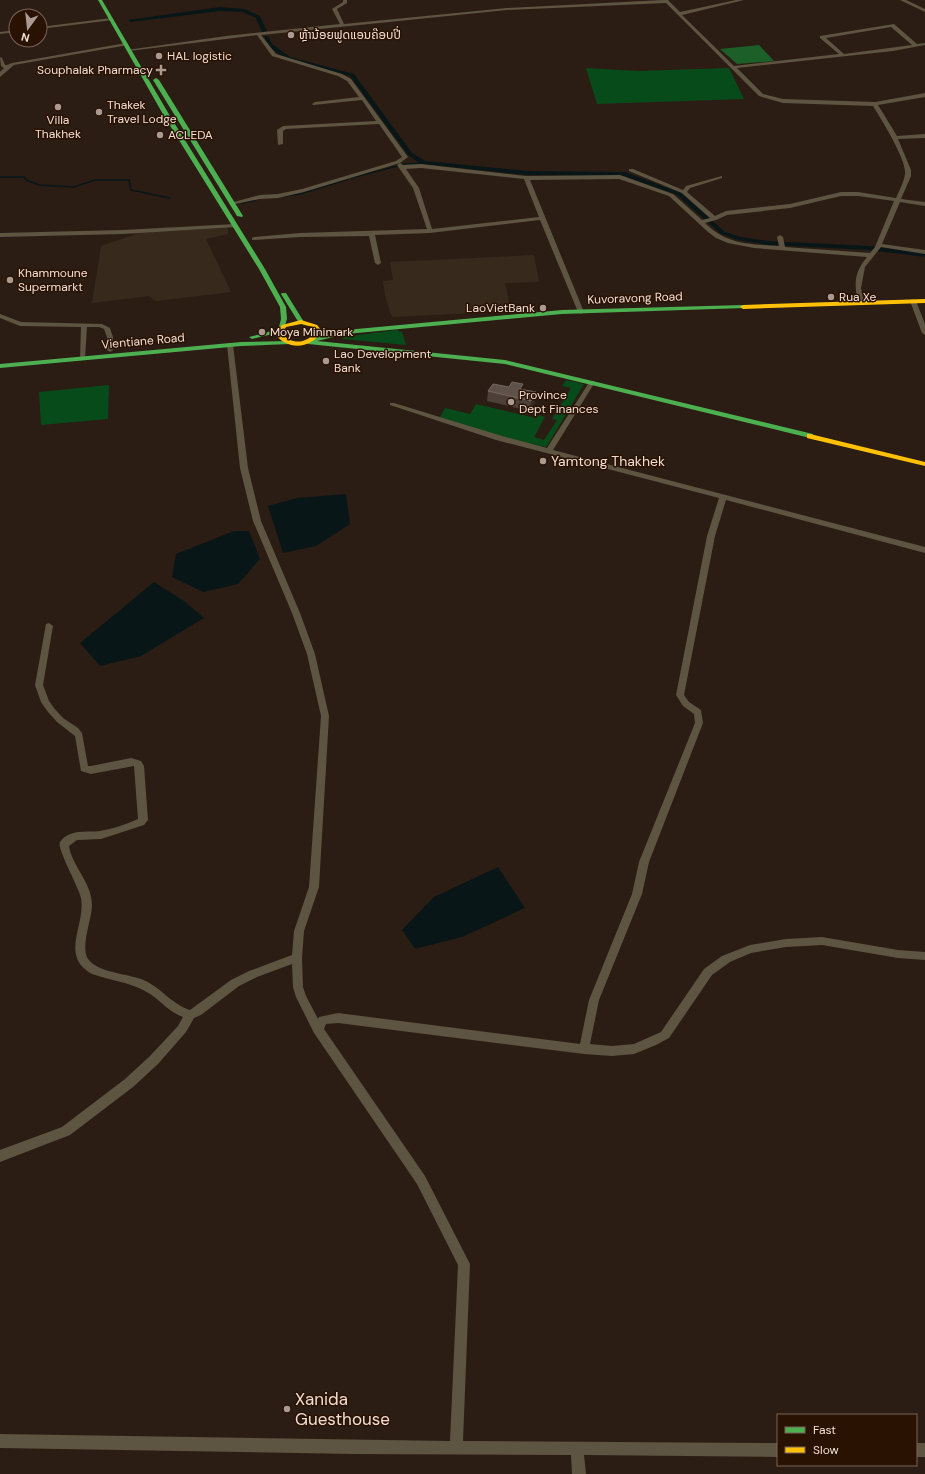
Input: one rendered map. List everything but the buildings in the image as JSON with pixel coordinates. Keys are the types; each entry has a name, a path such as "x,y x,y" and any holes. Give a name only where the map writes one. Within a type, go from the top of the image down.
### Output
{"main road":[{"path":"100,0 254,239 301,322"},
{"path":"110,0 131,48 168,116 236,226 283,307 284,319 280,329 280,338 288,343"},
{"name":"Kuvoravong Road","path":"346,332 441,322 581,312 925,301"},
{"path":"0,360 82,355 110,350 236,339 280,329 290,323 301,322 346,332"},
{"path":"311,341 319,331 315,326"},
{"path":"311,341 346,332"},
{"path":"311,341 505,362 925,464"},
{"name":"Vientiane Road","path":"0,366 82,355 230,345 294,344 311,341"}],"street":[{"path":"343,26 334,9 345,3 345,0"},
{"path":"679,14 742,0"},
{"path":"902,0 925,11"},
{"path":"0,75 8,66 19,62 131,48 529,7 666,1 761,95 775,100 875,104 925,95"},
{"path":"518,3 529,7"},
{"path":"48,27 111,19"},
{"path":"843,55 822,37 892,25 916,46"},
{"path":"232,204 260,197 278,196 304,190 398,162 404,159 405,156 349,80 340,75 274,55 258,34"},
{"path":"734,67 925,44"},
{"path":"0,58 3,66 8,66"},
{"path":"315,104 363,98"},
{"path":"861,303 858,281 862,267 875,250 906,183 908,170 895,138 875,104"},
{"path":"280,144 280,130 285,127 380,122"},
{"path":"895,138 925,136"},
{"path":"398,162 410,175 422,200 430,231"},
{"path":"403,167 421,166 526,178 627,178 671,195 718,237 730,242 754,246 782,248 925,252"},
{"path":"631,170 684,192 714,219"},
{"path":"684,192 688,187 720,177"},
{"path":"526,178 581,312"},
{"path":"701,222 714,219 726,213 790,206 841,194 858,194 925,204"},
{"path":"254,239 300,235 372,234 430,231 543,218"},
{"path":"0,235 123,232 236,226"},
{"path":"372,234 378,263"},
{"path":"780,237 782,248"},
{"path":"913,301 925,333"},
{"path":"0,316 20,324 84,325 107,328 110,337 110,350"},
{"path":"82,355 84,325"},
{"path":"230,345 244,464 258,521 311,654 325,716 314,887 299,931 297,958 298,987 301,997 318,1030 421,1180 464,1264 456,1448"},
{"path":"548,451 592,382"},
{"path":"392,404 499,438 925,550"},
{"path":"584,1049 594,1000 637,894 644,862 699,723 698,712 686,704 680,695 711,536 724,498"},
{"path":"49,626 39,685 45,702 51,710 60,720 75,730 79,735 84,768 91,770 131,762 138,763 139,766 143,820 141,822 101,835 75,836 64,844 65,850 86,897 87,907 80,947 81,955 87,966 147,986 182,1013 190,1015"},
{"path":"318,1030 323,1020 338,1018 584,1049 612,1051 634,1049 665,1035 708,972 726,960 750,949 786,943 822,941 898,954 925,956"},
{"path":"0,1156 66,1131 129,1083 154,1060 182,1029 190,1015 197,1012 235,983 253,974 297,958"},
{"path":"0,1441 456,1448 777,1450"},
{"path":"577,1449 579,1474"}],"shaded area":[{"path":"228,228 228,234 206,239 231,292 156,301 149,296 92,303 101,246 142,232"},
{"path":"534,255 539,282 505,283 511,311 392,317 386,300 383,281 393,280 390,262"},
{"path":"346,494 350,524 316,546 283,553 268,506 297,498"},
{"path":"234,531 249,531 260,559 238,584 203,592 172,577 176,554"},
{"path":"154,582 184,601 204,618 141,656 100,666 80,643"},
{"path":"498,867 525,908 462,937 415,949 402,930 434,897"}],"green space":[{"path":"759,45 774,61 737,64 720,49"},
{"path":"586,68 638,71 729,68 744,99 597,104"},
{"path":"396,330 402,332 406,345 342,339 344,337"},
{"path":"566,380 584,384 545,447 501,437 440,417 445,408 470,414 476,404 536,418 539,415 545,417 534,437 544,440 557,420 552,419 571,388 562,386"},
{"path":"109,385 108,419 41,425 39,392"}],"waterway":[{"path":"131,20 220,9 244,11 258,17 264,31"},
{"path":"266,37 270,45 288,58 352,75 410,154 423,163 528,173 625,174 679,194 723,233 740,239 768,243 869,248 925,255"},
{"path":"351,178 405,164 423,163"},
{"path":"0,177 24,177 26,180 39,185 74,187 95,180 129,180 131,190 170,198"},
{"path":"277,197 300,194 349,179"},
{"path":"242,203 256,200"}],"traffic: fast":[{"path":"100,0 167,116 262,269 283,307 284,319 282,327"},
{"path":"156,80 240,216"},
{"path":"284,294 301,322"},
{"path":"313,340 346,332 562,312 743,307"},
{"path":"252,337 279,331"},
{"path":"308,342 505,362 810,436"},
{"path":"0,366 241,344 288,343"}],"traffic: slow":[{"path":"743,307 925,301"},
{"path":"301,322 315,326 319,331 316,336 306,343 300,344 288,342 282,339 278,334 284,326 301,322"},
{"path":"810,436 925,464"}],"place":[{"name":"ຫຼ້ານ້ອຍຟູດແອນຄ໊ອບປີ່","path":"291,35"},
{"name":"HAL logistic","path":"159,56"},
{"name":"Souphalak Pharmacy","path":"161,70"},
{"name":"Villa Thakhek","path":"58,107"},
{"name":"Thakek Travel Lodge","path":"99,112"},
{"name":"ACLEDA","path":"160,135"},
{"name":"Khammoune Supermarkt","path":"10,280"},
{"name":"Rua Xe","path":"831,297"},
{"name":"LaoVietBank","path":"543,308"},
{"name":"Moya Minimark","path":"262,332"},
{"name":"Lao Development Bank","path":"326,361"},
{"name":"Province Dept Finances","path":"511,402"},
{"name":"Yamtong Thakhek","path":"543,461"},
{"name":"Xanida Guesthouse","path":"287,1409"}]}
